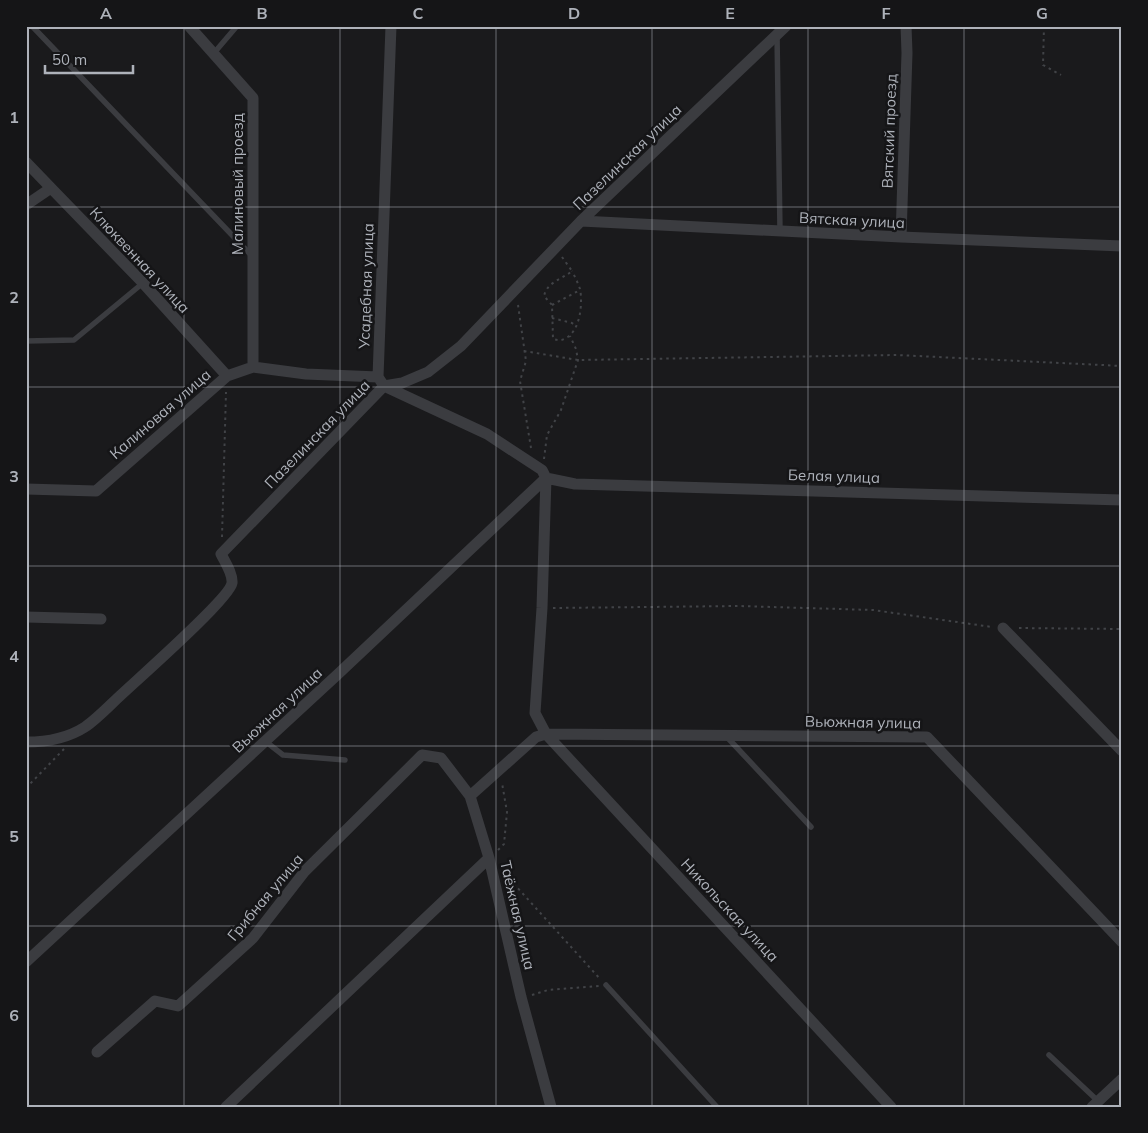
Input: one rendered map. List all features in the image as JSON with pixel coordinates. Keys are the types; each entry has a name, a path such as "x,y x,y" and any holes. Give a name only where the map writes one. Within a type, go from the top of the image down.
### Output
{"street":[{"name":"Малиновый проезд","path":"189,26 252,98 254,367"},
{"name":"Усадебная улица","path":"381,382 391,26"},
{"name":"Пазелинская улица","path":"222,554 381,382 402,383 428,372 444,361 514,292 581,221 786,26"},
{"name":"Вятский проезд","path":"901,237 907,53 906,26"},
{"name":"Клюквенная улица","path":"26,162 143,283 226,376"},
{"path":"26,205 51,188"},
{"name":"Вятская улица","path":"581,221 1122,246"},
{"name":"Калиновая улица","path":"26,489 96,491 226,376 254,367 381,382"},
{"path":"381,382 487,434 532,463 544,474"},
{"name":"Белая улица","path":"544,474 575,484 1122,500"},
{"name":"Никольская улица","path":"544,474 542,608 535,713 546,734 891,1107"},
{"name":"Вьюжная улица","path":"26,962 265,741 544,474"},
{"path":"26,742 58,739 85,727 200,621 232,584 231,576 222,554"},
{"path":"26,617 102,619"},
{"path":"1003,628 1122,752"},
{"path":"470,796 536,737 546,734"},
{"name":"Вьюжная улица","path":"546,734 926,737 1122,942"},
{"name":"Таёжная улица","path":"422,755 441,758 470,796 489,858 521,997 551,1107"},
{"name":"Грибная улица","path":"97,1052 155,1001 178,1006 253,938 305,871 422,755"},
{"path":"226,1107 489,858"},
{"path":"1095,1104 1122,1079"}],"lane":[{"path":"32,26 252,256"},
{"path":"214,53 237,26"},
{"path":"777,34 780,231"},
{"path":"26,342 74,340 143,283"},
{"path":"725,734 811,827"},
{"path":"265,741 283,755 345,760"},
{"path":"606,985 717,1107"},
{"path":"1049,1055 1095,1104"}],"path":[{"path":"1044,26 1043,65 1061,75"},
{"path":"560,255 572,271 580,290 581,302 576,326 570,336 562,340 553,339 552,305 544,296 546,288 572,271"},
{"path":"552,305 580,290"},
{"path":"514,292 519,311 526,361 520,381 532,463"},
{"path":"552,318 572,323 576,326"},
{"path":"544,474 548,435 561,410 578,360 576,349 570,336"},
{"path":"524,351 578,360 897,355 1122,366"},
{"path":"222,554 226,376"},
{"path":"542,608 738,606 873,610 1003,628 1122,629"},
{"path":"26,788 66,748"},
{"path":"489,858 504,844 507,812 500,770"},
{"path":"502,872 606,985"},
{"path":"521,997 548,990 606,985"}]}
